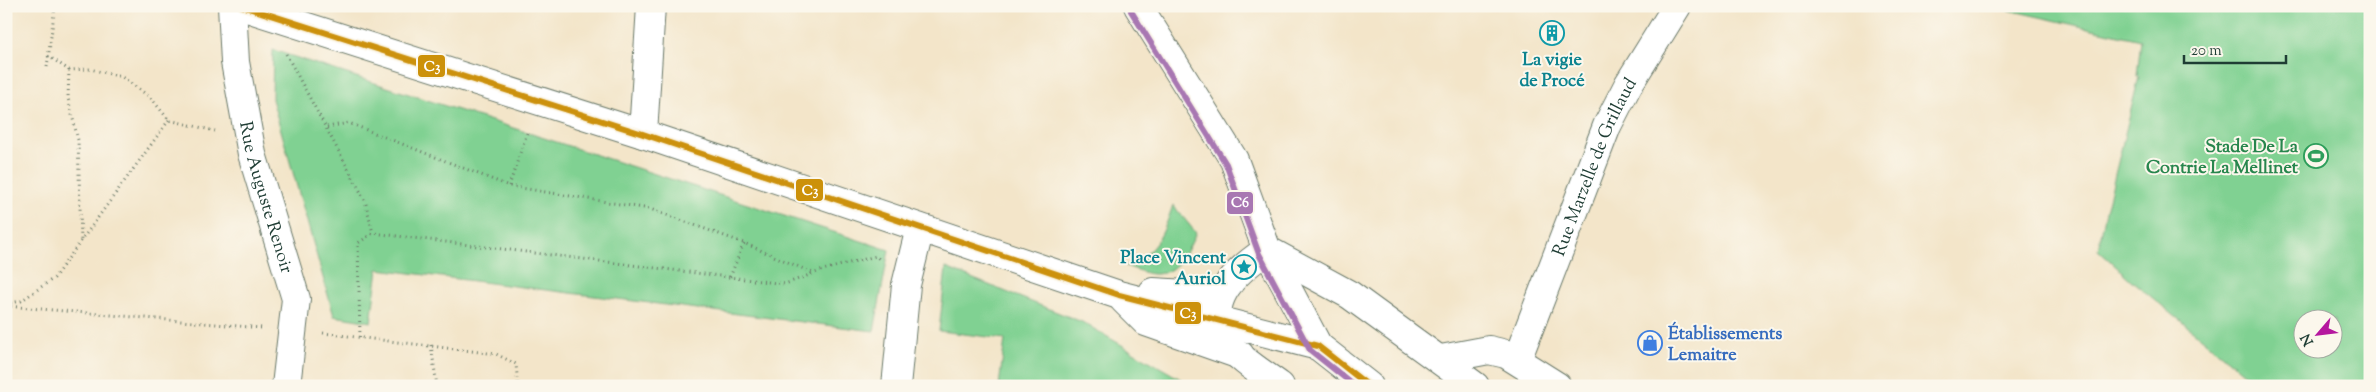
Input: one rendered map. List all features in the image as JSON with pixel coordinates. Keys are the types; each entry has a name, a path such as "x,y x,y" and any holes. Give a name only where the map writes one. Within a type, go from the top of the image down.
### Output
{"street":[{"name":"Rue Auguste Renoir","path":"232,6 235,62 248,134 296,300 286,386"},
{"path":"241,6 537,102 644,134 978,246 1119,296 1146,322 1240,355"},
{"path":"644,134 651,6"},
{"path":"1138,6 1234,160 1267,250 1318,346"},
{"name":"Rue Marzelle de Grillaud","path":"1522,348 1607,126 1628,85 1677,6"},
{"path":"896,386 906,285 920,228"},
{"path":"1267,250 1235,275 1218,308 1229,345 1280,386"},
{"path":"1267,250 1350,295 1442,359 1475,386"},
{"path":"1119,296 1161,290 1218,308 1318,346 1369,386"},
{"path":"1442,359 1489,350 1522,348 1557,386"}],"path":[{"path":"47,67 55,6"},
{"path":"283,49 365,200 373,233"},
{"path":"48,56 69,70 90,69 122,77 150,97 169,120 210,130 248,134"},
{"path":"69,70 68,98 78,140 81,242"},
{"path":"509,186 537,102"},
{"path":"6,305 21,301 54,278 169,120"},
{"path":"326,127 349,124 509,186 650,209 744,243 814,273"},
{"path":"360,337 358,243 373,233 785,284 814,273 876,256 906,285"},
{"path":"730,277 744,243"},
{"path":"6,305 292,330 496,354 516,364 518,386"},
{"path":"431,345 437,386"}],"green space":[{"path":"1991,6 2370,6 2370,386 2260,386 2132,281 2098,250 2139,77 2137,76 2141,40"},
{"path":"273,50 889,250 874,331 378,269 371,322 334,316 272,99"},
{"path":"1173,205 1196,233 1182,259 1171,269 1157,274 1146,273 1126,266 1152,249 1165,226"},
{"path":"946,268 1082,322 1182,380 1180,386 999,386 1005,339 939,331"}],"transit line":[{"name":"C3","path":"242,6 643,134 1119,295 1318,346 1369,386"},
{"name":"C6","path":"1131,11 1226,164 1259,254 1310,350 1355,386"}],"place":[{"name":"La vigie de Procé","path":"1552,33"},
{"name":"Stade De La Contrie La Mellinet","path":"2316,156"},
{"name":"Place Vincent Auriol","path":"1244,267"},
{"name":"Établissements Lemaitre","path":"1650,343"}]}
